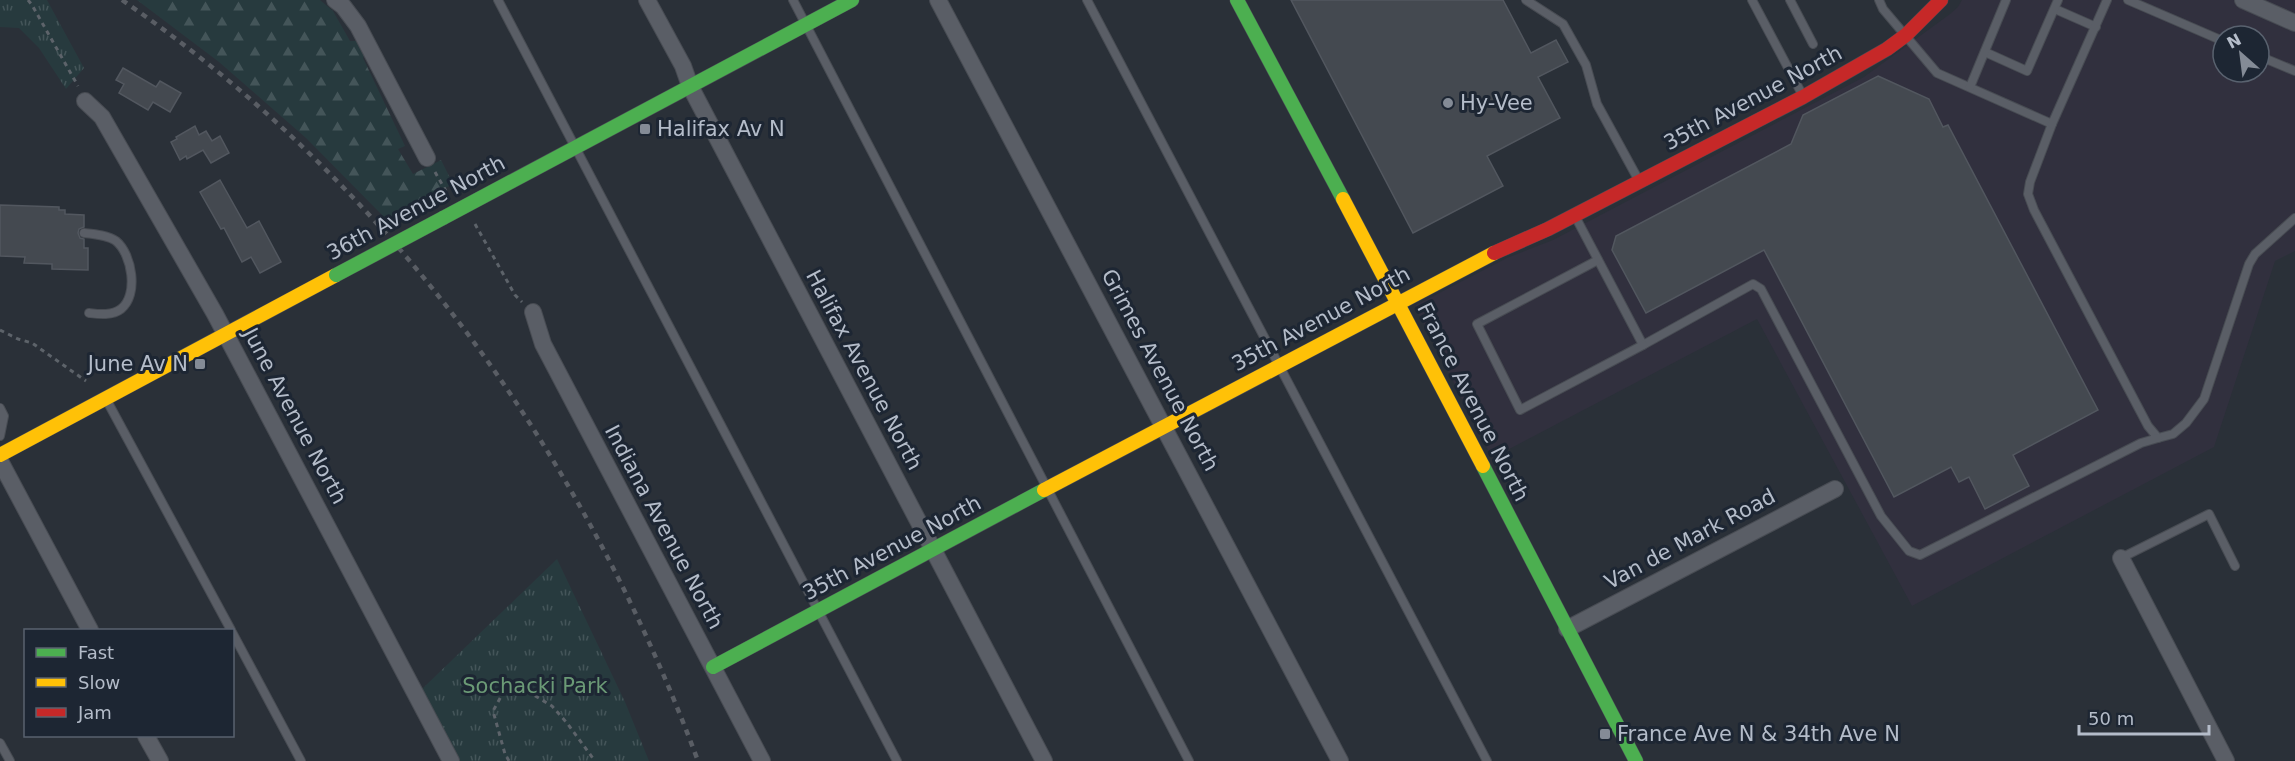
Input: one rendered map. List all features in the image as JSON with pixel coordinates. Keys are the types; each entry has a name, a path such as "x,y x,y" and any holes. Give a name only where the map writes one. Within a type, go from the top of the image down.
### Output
{"street":[{"path":"335,0 343,6 358,26 427,158"},
{"name":"Halifax Avenue North","path":"647,0 1044,761"},
{"name":"36th Avenue North","path":"0,455 852,0"},
{"name":"Grimes Avenue North","path":"938,0 1340,761"},
{"name":"France Avenue North","path":"1237,0 1398,302 1636,761"},
{"name":"35th Avenue North","path":"713,667 1482,258 1575,216 1803,97 1887,49 1906,35 1941,0"},
{"path":"2243,0 2295,23"},
{"name":"June Avenue North","path":"85,101 102,117 226,334 451,761"},
{"name":"Indiana Avenue North","path":"533,312 543,344 762,761"},
{"path":"0,461 89,629"},
{"name":"Van de Mark Road","path":"1567,629 1835,489"},
{"path":"2121,558 2226,761"},
{"path":"147,737 160,761"}],"lane":[{"path":"498,0 897,761"},
{"path":"793,0 1190,761"},
{"path":"1087,0 1487,761"},
{"path":"1526,0 1554,16 1563,24 1586,65 1597,105 1639,182"},
{"path":"1752,0 1803,97"},
{"path":"1790,0 1813,44"},
{"path":"1879,0 1885,4 1906,35 1937,73 2052,123"},
{"path":"1970,87 2006,0"},
{"path":"2107,0 2052,123 2030,182 2028,194 2034,210 2148,426 2158,438"},
{"path":"2128,0 2211,35"},
{"path":"1985,52 2027,71 2056,4 2096,27"},
{"path":"2271,61 2295,71"},
{"path":"1575,216 1643,345"},
{"path":"1598,260 1477,324 1520,410 1753,284 1761,289 1881,516 1910,551 1920,555 2141,443 2172,434 2186,423 2204,399 2249,264 2255,254 2295,218"},
{"path":"84,233 114,239 123,248 132,284 128,302 120,311 106,314 88,313"},
{"path":"106,398 231,629"},
{"path":"0,408 4,416 0,436"},
{"path":"2121,558 2209,514 2235,566"},
{"path":"234,635 301,761"},
{"path":"0,743 10,761"}],"path":[{"path":"28,0 85,101"},
{"path":"427,158 446,191"},
{"path":"475,224 515,295 533,312"},
{"path":"0,330 32,343 86,381"},
{"path":"509,761 493,711 503,693 522,688 552,706 595,761"}],"shaded area":[{"path":"1962,0 2295,0 2295,251 2275,261 2214,447 1912,606 1757,319 1492,458 1416,305 1507,258 1553,240 1864,77 1950,14"}],"green space":[{"path":"0,0 47,0 84,68 66,89 39,48 19,28 0,27"},
{"path":"137,0 320,0 333,11 350,41 357,41 366,52 363,58 405,146 398,149 413,174 441,160 453,184 386,219 306,138 219,62"},
{"name":"Sochacki Park","path":"557,559 625,702 649,761 445,761 422,689"}],"building":[{"name":"Hy-Vee","path":"1291,0 1503,0 1531,53 1556,40 1568,62 1538,77 1560,118 1487,156 1503,186 1413,233"},
{"path":"123,68 156,87 160,81 181,93 170,112 153,102 148,110 119,93 124,84 116,80"},
{"path":"1878,76 1929,99 1943,127 1948,125 2098,410 2013,455 2029,486 1985,509 1969,477 1959,482 1951,467 1894,497 1764,250 1646,313 1612,250 1616,236 1791,144 1803,115"},
{"path":"195,126 199,135 206,131 212,141 220,136 229,153 211,163 203,150 187,159 186,156 180,160 171,142"},
{"path":"220,180 247,228 259,221 281,262 260,273 251,257 242,262 224,228 221,229 200,192"},
{"path":"0,205 59,207 59,210 65,210 65,214 84,215 84,227 79,229 78,233 80,238 84,239 84,248 88,248 88,270 52,269 52,264 24,263 25,257 0,256"}],"railway":[{"path":"122,0 220,74 310,154 393,242 469,336 537,435 598,539 652,648 698,761"}],"traffic: fast":[{"path":"443,218 852,0"},
{"path":"1237,0 1343,199"},
{"path":"336,275 443,218"},
{"path":"1483,466 1636,761"},
{"path":"713,667 1044,490"}],"traffic: slow":[{"path":"1343,199 1483,466"},
{"path":"1044,490 1494,253"},
{"path":"0,455 336,275"}],"traffic: jam":[{"path":"1494,253 1548,229 1803,97 1887,49 1906,35 1941,0"}],"place":[{"name":"Hy-Vee","path":"1448,103"},
{"name":"Halifax Av N","path":"645,129"},
{"name":"June Av N","path":"200,364"},
{"name":"France Ave N & 34th Ave N","path":"1605,734"}]}
